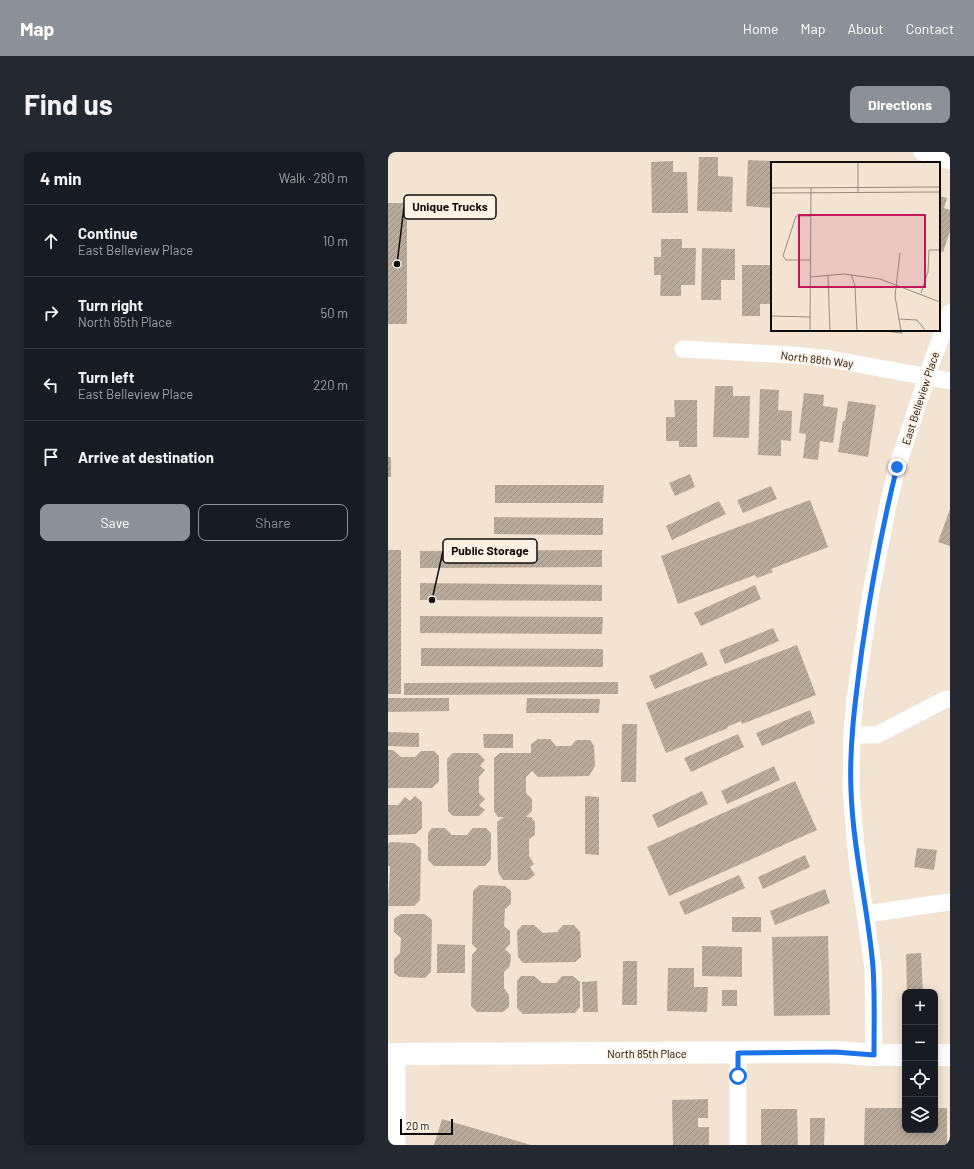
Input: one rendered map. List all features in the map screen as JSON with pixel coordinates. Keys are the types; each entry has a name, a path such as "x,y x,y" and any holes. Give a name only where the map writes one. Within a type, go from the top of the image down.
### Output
{"street":[{"path":"922,152 950,161"},
{"name":"East Belleview Place","path":"874,1055 873,967 857,859 851,790 852,735 870,592 888,504 897,467 927,376 950,313"},
{"name":"North 86th Way","path":"683,349 792,355 830,359 950,381"},
{"path":"852,735 877,735 946,699 950,699"},
{"path":"866,914 950,902"},
{"name":"North 85th Place","path":"392,1054 835,1052 874,1055 902,1055"},
{"path":"738,1053 738,1145"},
{"path":"392,1054 397,1145"},
{"path":"938,1055 950,1055"}],"building":[{"path":"699,157 718,157 718,176 733,177 732,212 697,211"},
{"path":"748,160 771,161 771,208 746,206"},
{"path":"673,161 673,172 687,172 688,213 652,213 651,162"},
{"path":"940,196 947,198 944,208 950,210 950,231 943,252 940,251"},
{"path":"388,203 407,203 407,324 388,324"},
{"path":"661,239 682,239 682,248 696,248 695,285 681,285 681,296 660,296 661,275 654,275 654,257 661,257"},
{"path":"702,248 735,249 735,280 721,280 721,300 701,300"},
{"path":"742,265 771,265 771,304 760,304 760,316 742,316"},
{"path":"882,331 903,331 902,334"},
{"path":"715,386 733,386 733,396 750,396 749,438 713,437"},
{"path":"760,389 779,390 778,410 792,411 791,441 781,440 781,456 758,455"},
{"path":"804,393 824,395 823,406 838,408 833,443 820,441 818,460 803,458 806,434 799,433"},
{"path":"674,400 697,400 697,447 679,447 679,441 666,441 666,417 675,417"},
{"path":"848,401 876,405 868,457 838,452"},
{"path":"388,457 391,457 391,477 388,477"},
{"path":"690,474 695,487 675,496 669,483"},
{"path":"495,485 604,485 603,503 495,503"},
{"path":"771,486 777,499 743,513 737,500"},
{"path":"810,500 828,547 771,569 773,572 757,578 755,575 678,604 661,556"},
{"path":"719,501 726,514 672,540 666,526"},
{"path":"950,509 950,546 938,542"},
{"path":"494,517 603,518 603,535 494,534"},
{"path":"388,550 401,550 401,694 388,694"},
{"path":"602,550 602,567 420,568 420,551"},
{"path":"420,583 602,585 602,601 420,600"},
{"path":"755,585 761,599 701,626 694,613"},
{"path":"420,616 603,617 602,634 420,633"},
{"path":"773,628 779,641 725,664 719,650"},
{"path":"797,645 816,695 742,724 741,721 727,727 728,728 666,753 646,703"},
{"path":"421,648 603,649 603,667 421,666"},
{"path":"702,652 708,665 655,689 649,676"},
{"path":"618,682 618,694 404,695 404,683"},
{"path":"388,698 449,698 449,711 388,712"},
{"path":"527,698 600,699 599,713 526,713"},
{"path":"810,710 815,723 762,746 756,733"},
{"path":"622,724 637,724 636,782 621,782"},
{"path":"388,732 419,733 419,747 388,746"},
{"path":"483,734 513,734 513,748 484,748"},
{"path":"738,734 744,747 691,772 684,758"},
{"path":"538,739 550,739 556,746 571,746 576,740 590,740 594,746 595,766 589,776 538,777 532,771 526,777 526,793 532,799 532,811 526,817 531,817 535,822 535,835 529,839 529,856 534,864 530,867 535,875 528,880 503,880 498,872 497,822 504,817 498,817 494,811 494,758 500,753 531,753 531,744"},
{"path":"388,750 393,750 401,757 415,757 421,751 434,751 439,756 439,781 432,788 388,788"},
{"path":"453,753 478,753 485,760 480,766 485,770 479,777 479,793 485,799 479,805 485,810 479,816 453,816 448,811 447,759"},
{"path":"774,766 780,780 727,804 721,791"},
{"path":"795,781 817,830 669,896 647,847"},
{"path":"702,791 708,804 658,828 652,815"},
{"path":"415,796 422,802 422,828 416,834 388,835 388,805 398,805 405,797 410,801"},
{"path":"585,796 599,797 599,855 585,854"},
{"path":"432,828 445,828 452,835 467,835 473,828 486,828 491,833 491,859 485,866 434,866 428,860 428,833"},
{"path":"390,842 414,843 421,849 420,900 414,906 388,906 390,867 388,865 388,844"},
{"path":"917,848 937,850 934,870 914,867"},
{"path":"805,855 810,867 763,889 758,877"},
{"path":"739,875 745,888 685,915 679,902"},
{"path":"479,885 505,886 511,891 511,904 505,909 504,926 510,931 510,944 505,949 511,955 510,966 504,972 504,988 509,995 509,1007 503,1012 477,1012 471,1006 472,955 477,949 472,944 473,891"},
{"path":"825,889 830,903 775,925 770,911"},
{"path":"401,914 425,914 432,920 431,972 425,978 399,977 394,973 394,959 400,953 401,938 394,932 394,919"},
{"path":"732,917 761,917 761,932 732,932"},
{"path":"522,925 534,925 543,933 557,932 563,925 574,925 580,932 581,957 575,962 523,963 518,957 517,931"},
{"path":"828,936 830,1015 774,1016 772,937"},
{"path":"437,944 465,945 465,973 437,973"},
{"path":"702,946 742,947 742,977 702,976"},
{"path":"921,953 923,989 907,989 906,954"},
{"path":"623,961 637,961 637,1005 622,1005"},
{"path":"668,968 694,968 694,987 708,987 707,1012 667,1011"},
{"path":"521,976 534,976 542,983 556,983 562,976 573,976 580,982 580,1007 575,1013 523,1014 517,1008 517,981"},
{"path":"597,981 598,1012 583,1012 582,982"},
{"path":"722,990 737,990 737,1006 722,1006"},
{"path":"708,1099 708,1118 698,1118 698,1127 709,1127 709,1145 673,1145 672,1100"},
{"path":"865,1108 902,1108 902,1133 938,1133 938,1108 947,1108 947,1145 864,1145"},
{"path":"761,1109 797,1109 798,1145 761,1145"},
{"path":"810,1118 825,1118 824,1145 810,1145"},
{"path":"442,1119 531,1145 434,1145"}],"place":[{"name":"Unique Trucks","path":"397,264"},
{"name":"Public Storage","path":"432,600"}],"route":[{"path":"738,1076 738,1053 835,1052 874,1055 873,967 857,859 851,790 852,735 870,592 897,467"}]}
